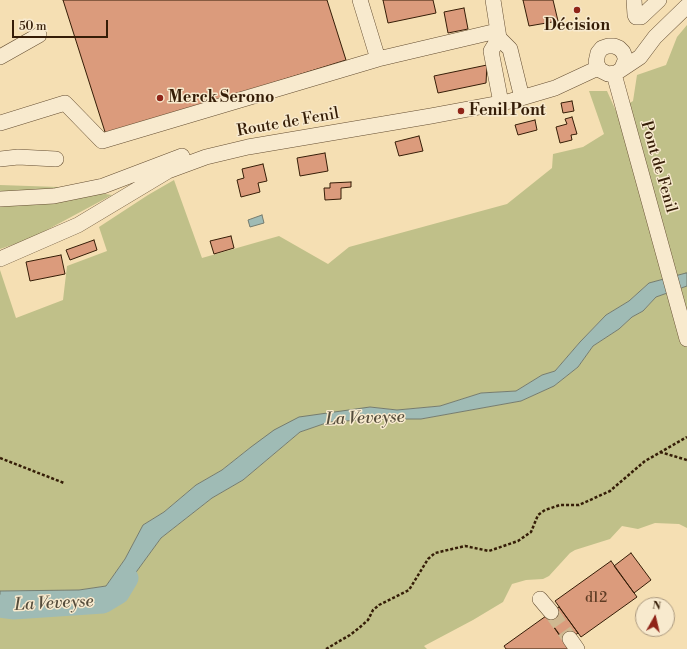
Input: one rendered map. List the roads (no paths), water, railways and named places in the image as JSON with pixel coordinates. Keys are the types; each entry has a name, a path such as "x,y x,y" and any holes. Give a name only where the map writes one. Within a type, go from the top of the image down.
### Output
{"street":[{"path":"360,0 378,59"},
{"path":"494,0 498,35 491,51 501,103"},
{"path":"634,0 636,18 641,18 659,0"},
{"path":"655,37 640,46 619,48 608,46 600,50 596,59 598,68 605,73 618,71 640,57 655,37 687,6"},
{"path":"0,57 39,35"},
{"path":"0,123 65,103 102,141 378,59 498,35"},
{"path":"498,35 510,49 522,98"},
{"path":"618,71 625,61 625,57 619,48"},
{"name":"Route de Fenil","path":"0,259 78,225 168,171 206,157 248,147 501,103 555,88 598,68"},
{"name":"Pont de Fenil","path":"618,71 621,99 687,339"},
{"path":"0,199 54,196 102,186 196,151 248,147"},
{"path":"0,159 56,159"},
{"path":"540,599 551,612"}],"water":[{"path":"262,215 264,223 250,227 248,220"},
{"path":"687,273 687,286 656,297 643,311 632,317 619,329 593,346 578,367 554,386 521,401 421,419 376,419 329,422 300,432 243,480 212,498 161,538 126,586 111,600 13,610 0,608 0,591 79,590 106,586 125,559 143,525 164,512 196,485 222,470 274,430 299,417 370,407 397,410 440,406 481,393 516,391 542,375 555,371 606,315 629,301 649,283"}],"waterway":[{"name":"La Veveyse","path":"0,606 13,608 103,602 118,593 127,578"}],"tunnel":[{"path":"551,612 570,639"}],"place":[{"name":"Décision","path":"577,10"},
{"name":"Merck Serono","path":"160,98"},
{"name":"Fenil Pont","path":"461,111"}]}
